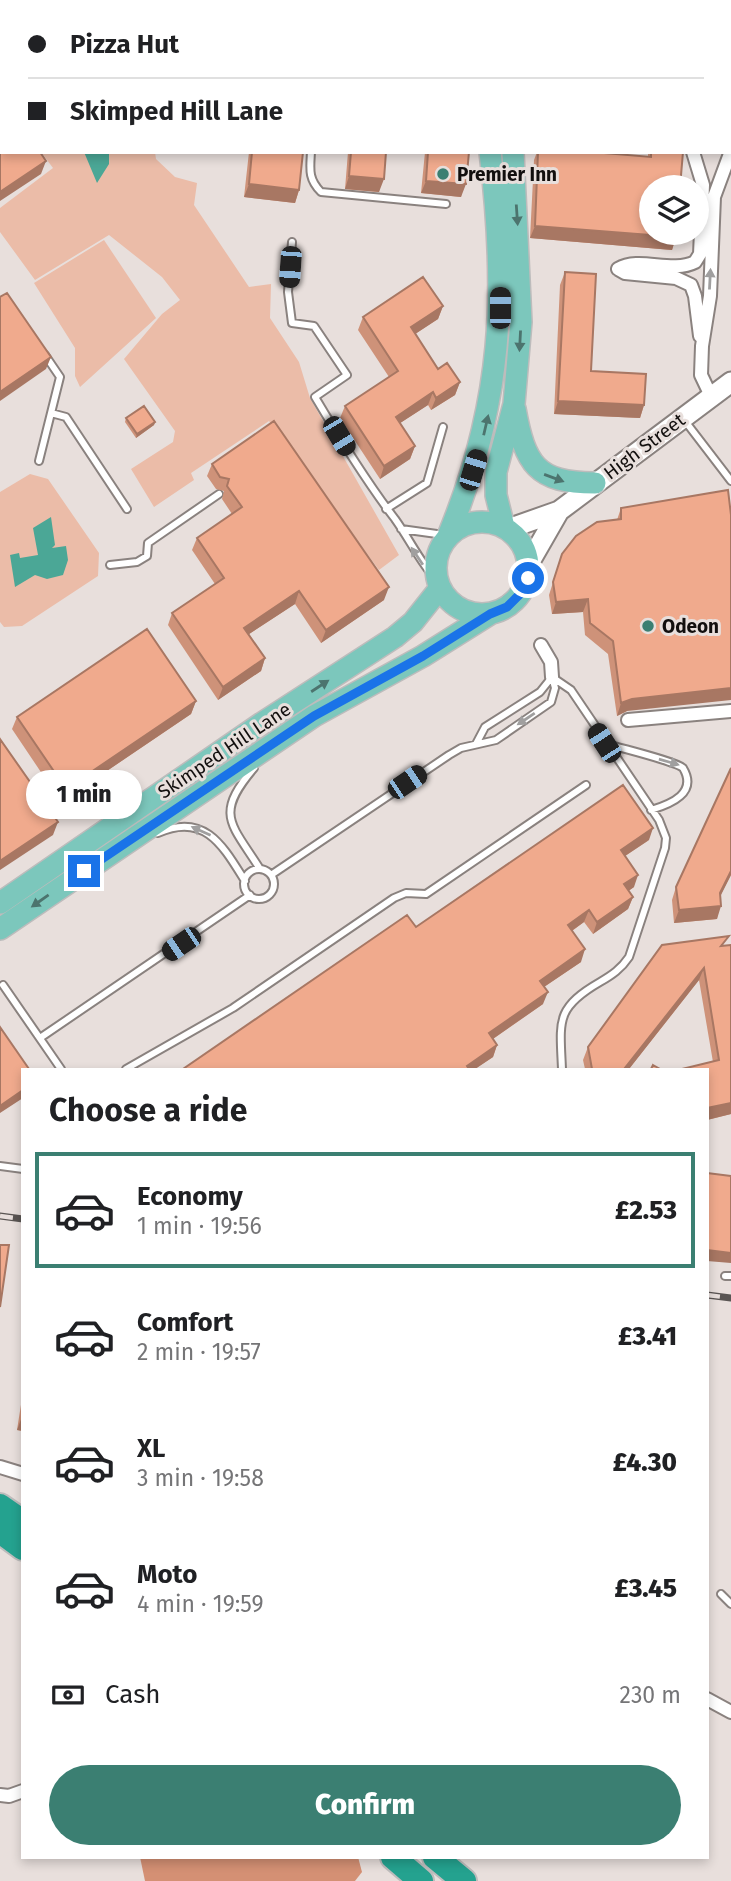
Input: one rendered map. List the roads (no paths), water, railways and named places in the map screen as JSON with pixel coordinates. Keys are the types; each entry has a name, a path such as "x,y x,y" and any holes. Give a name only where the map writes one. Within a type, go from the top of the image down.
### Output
{"highway":[{"path":"0,1506 21,1521"},
{"path":"0,1531 21,1547"},
{"path":"395,1859 421,1881"},
{"path":"437,1859 464,1881"}],"main road":[{"path":"490,154 500,278 495,376 477,457 448,536 437,555 438,584 458,608 475,614 490,614 507,607 520,594 528,578 523,546 506,528 496,495 496,472 514,404 521,300 513,154"},
{"path":"514,404 526,455 537,469 554,480 595,483"},
{"path":"448,536 457,528 476,522 506,528"},
{"name":"Skimped Hill Lane","path":"0,903 262,723 395,637 413,622 438,584"},
{"name":"Skimped Hill Lane","path":"0,929 277,739 350,694 423,656 490,614"}],"street":[{"path":"694,154 703,185 700,254 695,262 674,267 625,265 618,269 625,273 677,278 691,285 702,346"},
{"path":"712,396 701,375 702,346 709,296 714,197 730,154"},
{"name":"High Street","path":"506,528 559,511 681,416 731,382"},
{"name":"High Street","path":"528,565 559,511"},
{"path":"541,645 551,662 552,677"},
{"path":"628,720 731,711"},
{"path":"0,1467 21,1473"},
{"path":"709,1700 731,1712"},
{"path":"0,1795 9,1796 21,1792"}],"lane":[{"path":"311,154 309,173 312,183 321,192 446,204"},
{"path":"292,242 288,292 292,323 314,326 347,375 315,397 362,476 401,529 418,560 438,584"},
{"path":"38,345 60,377 39,461"},
{"path":"51,413 66,417 127,509"},
{"path":"681,416 731,481"},
{"path":"386,509 427,483 443,427"},
{"path":"110,565 137,562 148,556 148,543 219,494"},
{"path":"401,529 424,535 448,536"},
{"path":"552,677 571,690 663,828 665,849 632,948 619,970 578,995 566,1008 561,1028 562,1068"},
{"path":"476,744 485,727 540,692 552,677"},
{"path":"271,875 439,761 461,748 496,740 551,702 555,688 552,677"},
{"path":"102,858 166,829 188,825 215,837 245,881 250,895 257,898 269,894 274,883 271,875 260,869 230,822 229,811 236,789 277,739"},
{"path":"604,743 646,757 672,761 683,768 687,783 683,794 670,805 651,810"},
{"path":"128,1068 233,1008 394,898 406,893 426,894 586,785"},
{"path":"245,881 249,874 260,869"},
{"path":"40,1038 250,895"},
{"path":"4,985 60,1068"},
{"path":"0,1166 21,1169"},
{"path":"721,1594 731,1604"}],"railway":[{"path":"0,1216 21,1219"},
{"path":"709,1295 731,1298"}],"place":[{"name":"Premier Inn","path":"443,174"},
{"name":"Odeon","path":"648,626"}]}
